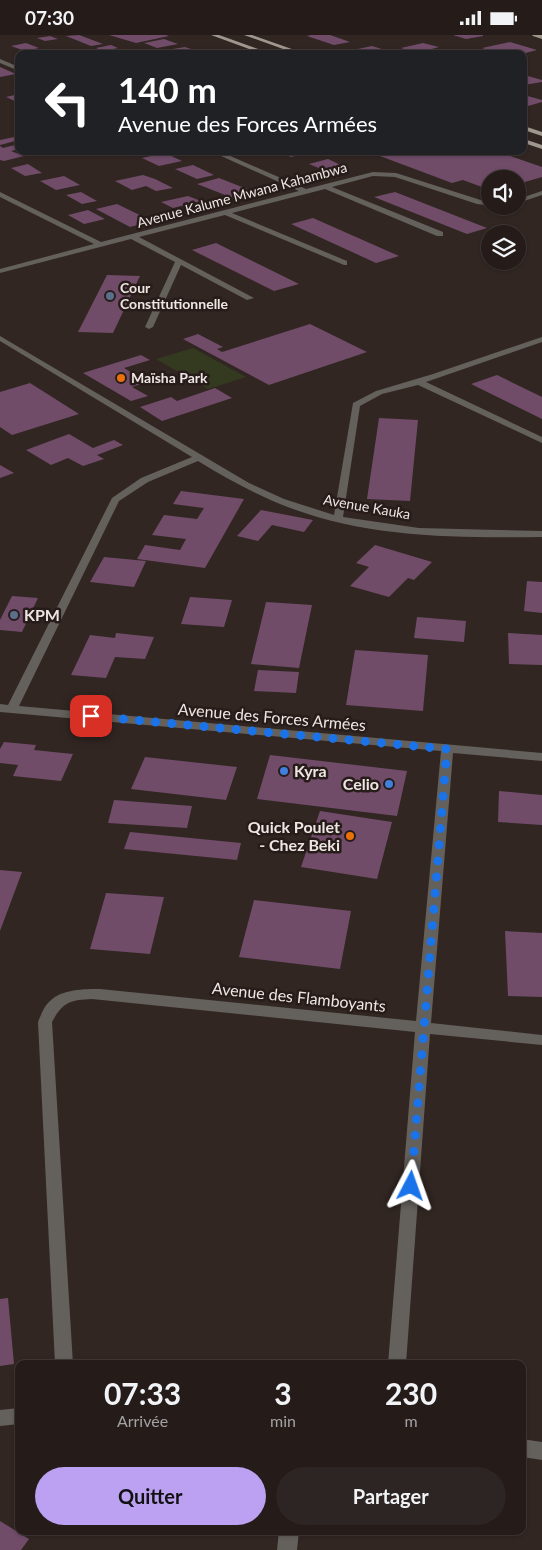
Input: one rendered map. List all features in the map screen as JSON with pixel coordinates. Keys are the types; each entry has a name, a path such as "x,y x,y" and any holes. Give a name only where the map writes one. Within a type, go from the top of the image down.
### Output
{"main road":[{"path":"214,35 257,50"},
{"path":"247,35 290,50"},
{"path":"535,35 542,37"},
{"path":"527,129 542,135"},
{"path":"527,142 542,147"}],"street":[{"path":"0,61 15,67"},
{"path":"222,155 304,191"},
{"name":"Avenue Kalume Mwana Kahambwa","path":"0,271 373,174 386,173 396,175 481,203"},
{"path":"324,186 440,234"},
{"path":"526,198 542,193"},
{"path":"0,194 100,245"},
{"path":"225,212 344,263"},
{"path":"133,237 250,298"},
{"path":"149,327 179,260"},
{"name":"Avenue Kauka","path":"0,337 251,489 299,508 338,519 384,527 443,532 542,534"},
{"path":"338,519 356,405 367,396 419,382 542,339"},
{"path":"532,342 542,347"},
{"path":"419,382 542,440"},
{"path":"6,709 115,500 129,487 154,475 199,458"},
{"name":"Avenue des Forces Armées","path":"6,709 542,757"},
{"path":"397,1360 447,749"},
{"name":"Avenue des Flamboyants","path":"64,1360 45,1022 55,1005 69,998 88,994 115,995 542,1040"},
{"path":"0,1418 15,1416"},
{"path":"526,1449 542,1451"},
{"path":"287,1550 289,1535"}],"green space":[{"path":"193,348 246,377 208,389 156,359"}],"building":[{"path":"79,35 103,44 91,46 66,36"},
{"path":"109,35 166,35 169,36 136,43"},
{"path":"330,35 350,42 334,45 307,36"},
{"path":"453,35 483,35 483,36 466,39"},
{"path":"50,36 58,39 45,41 37,38"},
{"path":"164,39 178,44 157,48 144,43"},
{"path":"510,42 537,50 527,53 527,50 488,50 482,48"},
{"path":"26,43 39,48 22,50 11,46"},
{"path":"423,43 439,47 428,50 407,50 401,48"},
{"path":"111,45 118,48 101,50 96,48"},
{"path":"372,46 385,50 353,50"},
{"path":"185,47 194,50 166,50"},
{"path":"0,67 15,74 15,74 0,77"},
{"path":"527,76 542,80 542,82 527,84"},
{"path":"15,95 15,101 6,97"},
{"path":"527,96 542,100 542,102 528,106"},
{"path":"15,137 15,141 0,145 0,140"},
{"path":"15,145 15,150 11,151 15,153 15,155 24,156 4,161 0,160 0,146 3,148"},
{"path":"169,155 182,161 159,166 142,158"},
{"path":"508,155 542,167 542,177 526,182 526,170 481,170 481,187 463,180 452,183 380,156"},
{"path":"328,159 345,167 326,171 309,164"},
{"path":"28,164 42,173 25,176 11,168"},
{"path":"193,165 214,175 197,179 175,169"},
{"path":"143,175 173,188 156,191 146,186 132,190 115,181"},
{"path":"64,176 80,185 56,190 40,181"},
{"path":"219,178 260,194 238,200 197,184"},
{"path":"81,192 97,201 82,204 66,195"},
{"path":"395,192 481,226 481,230 467,234 374,197"},
{"path":"188,196 201,201 173,208 161,202"},
{"path":"117,204 152,221 130,227 96,209"},
{"path":"88,210 105,219 84,224 68,215"},
{"path":"313,218 399,256 376,263 291,224"},
{"path":"216,243 299,284 274,291 192,250"},
{"path":"107,275 140,276 113,333 78,332"},
{"path":"310,324 367,352 269,385 183,339 198,334 223,347 217,349 222,352"},
{"path":"141,355 150,360 124,368 147,382 132,387 148,396 131,401 83,373"},
{"path":"497,375 542,397 542,419 471,384"},
{"path":"30,383 79,414 12,435 0,427 0,392"},
{"path":"215,388 232,398 162,421 140,407 171,397 177,401"},
{"path":"379,418 418,420 410,501 367,499"},
{"path":"69,434 93,448 114,440 123,445 97,455 104,459 83,466 68,458 51,465 26,450"},
{"path":"0,465 14,473 0,478"},
{"path":"181,491 244,499 205,568 137,559 145,545 180,550 186,539 152,535 164,515 197,519 204,508 173,504"},
{"path":"261,510 313,520 304,532 272,525 258,541 237,536"},
{"path":"375,545 432,562 414,580 408,578 389,597 350,586 369,567 356,563"},
{"path":"104,557 146,561 134,587 90,582"},
{"path":"527,581 542,582 542,613 524,611"},
{"path":"12,596 38,598 22,632 0,630 0,620"},
{"path":"190,597 232,600 224,627 181,624"},
{"path":"266,602 312,605 299,668 251,664"},
{"path":"417,617 466,621 464,642 414,638"},
{"path":"116,633 154,637 145,659 115,657 106,678 71,675 90,635 115,638"},
{"path":"508,633 542,635 542,665 509,664"},
{"path":"355,650 428,655 423,711 346,705"},
{"path":"258,670 299,672 296,693 254,691"},
{"path":"4,742 36,745 34,750 73,754 61,781 13,776 18,765 0,763 0,749"},
{"path":"270,755 407,771 397,816 257,799"},
{"path":"145,757 237,767 226,800 131,789"},
{"path":"499,791 542,795 542,825 498,822"},
{"path":"114,800 192,806 187,828 108,823"},
{"path":"320,811 392,822 377,879 301,867"},
{"path":"130,832 241,843 237,860 124,849"},
{"path":"0,870 22,872 0,931"},
{"path":"106,893 164,897 150,954 90,949"},
{"path":"254,900 351,911 340,969 239,957"},
{"path":"505,931 542,933 542,997 508,996"},
{"path":"8,1298 14,1364 0,1366 0,1299"},
{"path":"0,1521 15,1530 15,1535 23,1535 29,1539 21,1550 0,1550"}],"place":[{"name":"Cour Constitutionnelle","path":"110,296"},
{"name":"Maïsha Park","path":"121,378"},
{"name":"KPM","path":"14,615"},
{"name":"Kyra","path":"284,771"},
{"name":"Celio","path":"389,784"},
{"name":"Quick Poulet - Chez Beki","path":"350,836"}],"route":[{"path":"91,716 447,749 411,1186"}]}
